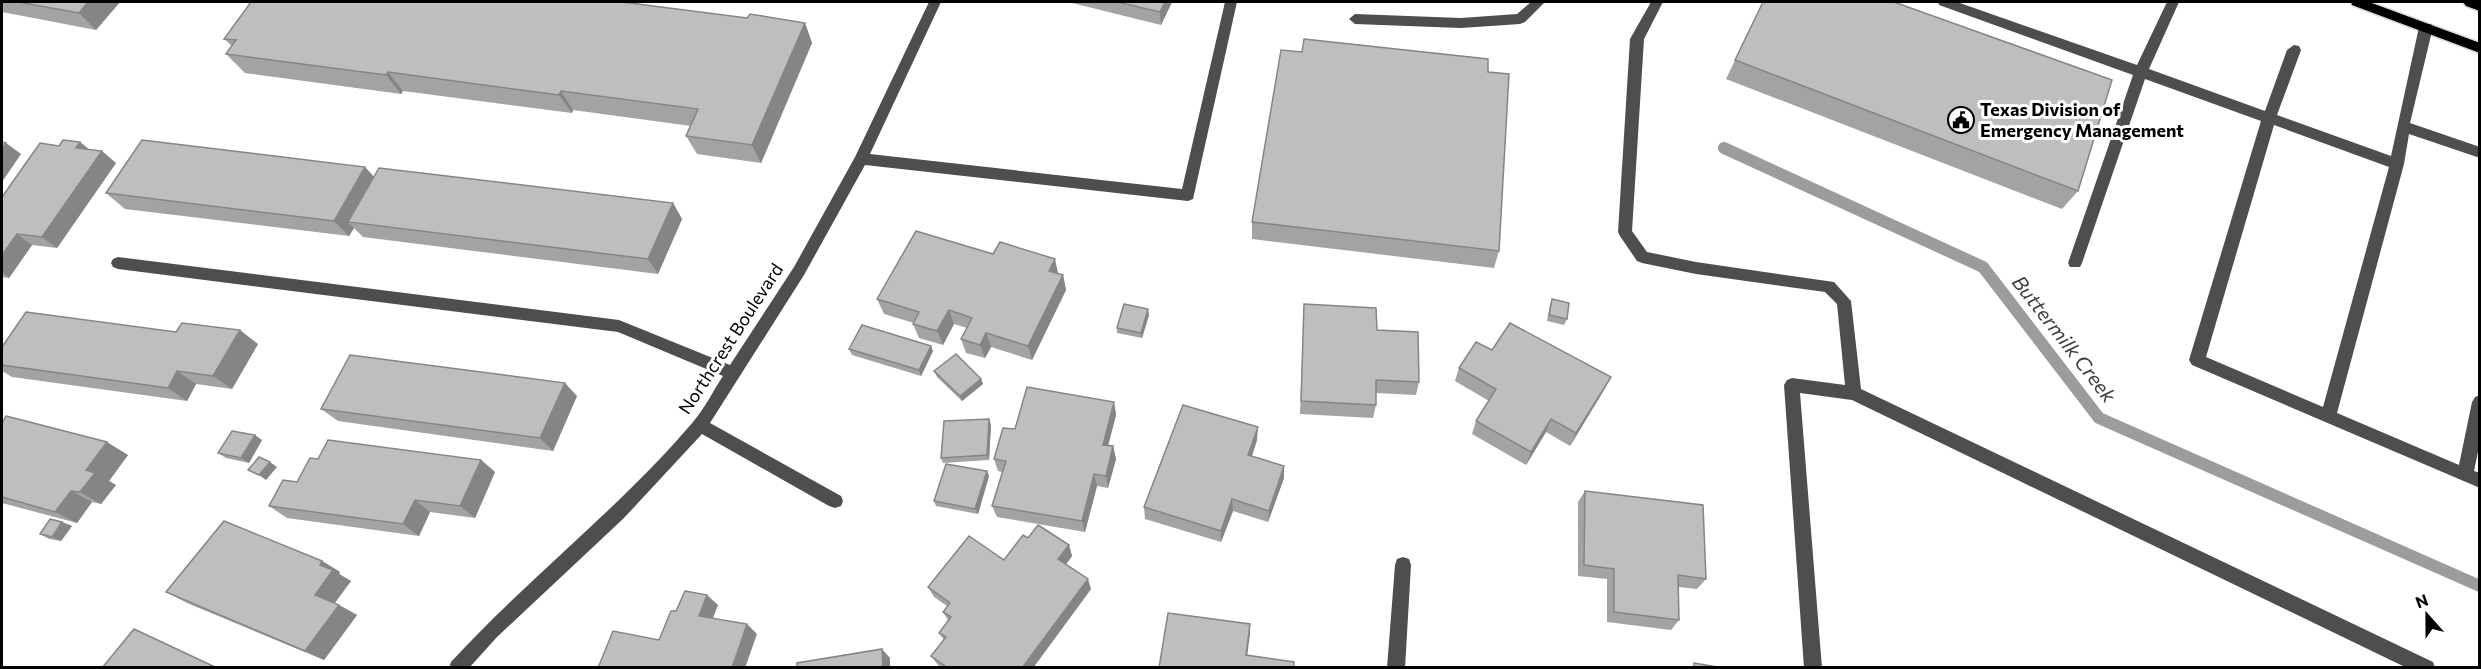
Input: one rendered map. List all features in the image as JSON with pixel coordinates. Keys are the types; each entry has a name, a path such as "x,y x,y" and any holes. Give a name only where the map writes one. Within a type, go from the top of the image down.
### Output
{"highway":[{"path":"2470,2 2480,5"}],"main road":[{"path":"2357,2 2480,48"}],"street":[{"name":"Northcrest Boulevard","path":"457,668 491,631 618,513 700,425 798,271 861,159 935,2"},
{"path":"861,159 1188,195 1232,2"},
{"path":"1355,19 1461,23 1520,19 1539,2"},
{"path":"1657,2 1637,39 1625,232 1642,257 1696,268 1829,286 1844,301 1854,393"},
{"path":"1944,2 2397,164"},
{"path":"2075,263 2141,72 2168,3"},
{"path":"2328,417 2397,164 2403,126 2426,27"},
{"path":"2294,50 2269,118 2197,360 2472,477 2480,402"},
{"path":"2403,126 2480,153"},
{"path":"118,263 619,326 733,373"},
{"path":"1813,668 1792,385 1854,393 2427,668"},
{"path":"700,425 835,501"},
{"path":"1396,668 1403,565"}],"building":[{"path":"18,2 88,2 79,13"},
{"path":"251,2 622,2 747,18 750,14 805,23 752,145 686,136 698,109 561,91 559,95 388,72 386,75 226,54 236,40 224,39"},
{"path":"1117,2 1165,2 1160,12"},
{"name":"Texas Division of Emergency Management","path":"1763,2 1894,2 2112,80 2078,191 1735,60"},
{"path":"1304,39 1488,59 1488,72 1509,74 1499,251 1252,222 1281,50 1302,52"},
{"path":"63,140 80,142 76,148 102,151 42,237 17,234 2,255 2,197 40,143 59,146"},
{"path":"142,140 365,167 334,221 106,193"},
{"path":"379,168 673,203 648,259 348,222"},
{"path":"916,231 993,254 1000,242 1055,259 1049,271 1063,275 1028,346 986,333 980,345 961,339 972,318 949,310 937,331 913,324 919,312 877,299"},
{"path":"1552,299 1569,303 1567,319 1549,315"},
{"path":"1124,304 1148,309 1141,333 1117,328"},
{"path":"1304,304 1376,308 1377,330 1418,332 1419,382 1376,380 1376,405 1301,401"},
{"path":"26,312 176,332 182,323 240,330 213,376 177,371 168,388 2,365 2,347"},
{"path":"1510,323 1611,377 1576,433 1551,419 1531,452 1476,421 1496,389 1459,368 1476,342 1492,350"},
{"path":"862,325 931,346 919,370 849,349"},
{"path":"956,354 981,379 960,396 934,371"},
{"path":"350,355 565,383 540,438 321,409"},
{"path":"1027,387 1114,402 1103,445 1113,446 1106,476 1094,474 1082,521 992,506 1006,461 994,459 1003,428 1015,429"},
{"path":"1183,405 1258,427 1248,455 1284,466 1269,511 1232,499 1221,531 1144,507"},
{"path":"6,416 107,442 86,470 95,473 80,492 71,491 55,512 2,497 2,423"},
{"path":"989,419 987,455 941,458 944,421"},
{"path":"232,431 255,435 241,458 218,453"},
{"path":"328,440 481,460 460,506 415,500 403,524 269,506 283,480 297,482 310,458 318,459"},
{"path":"259,457 270,462 259,475 248,470"},
{"path":"946,464 987,471 975,509 934,501"},
{"path":"1585,491 1703,505 1706,579 1678,575 1679,620 1614,612 1614,569 1584,565"},
{"path":"50,519 62,522 52,537 40,534"},
{"path":"224,521 322,561 320,565 333,570 315,595 339,605 305,651 166,592"},
{"path":"1038,525 1069,545 1058,559 1088,579 1022,668 948,668 931,656 946,637 939,633 951,617 943,612 950,603 928,587 969,536 1004,560 1023,535 1028,538"},
{"path":"685,591 707,595 699,616 747,624 732,668 598,668 613,631 659,640 671,611 676,611"},
{"path":"1168,613 1250,624 1246,655 1294,662 1294,668 1159,668"},
{"path":"134,629 217,668 102,668"},
{"path":"882,649 883,668 797,668 797,663"},
{"path":"1694,663 1723,668 1694,668"}],"waterway":[{"name":"Buttermilk Creek","path":"1724,148 1983,267 2099,418 2480,586"}],"place":[{"name":"Texas Division of Emergency Management","path":"1961,120"}]}
